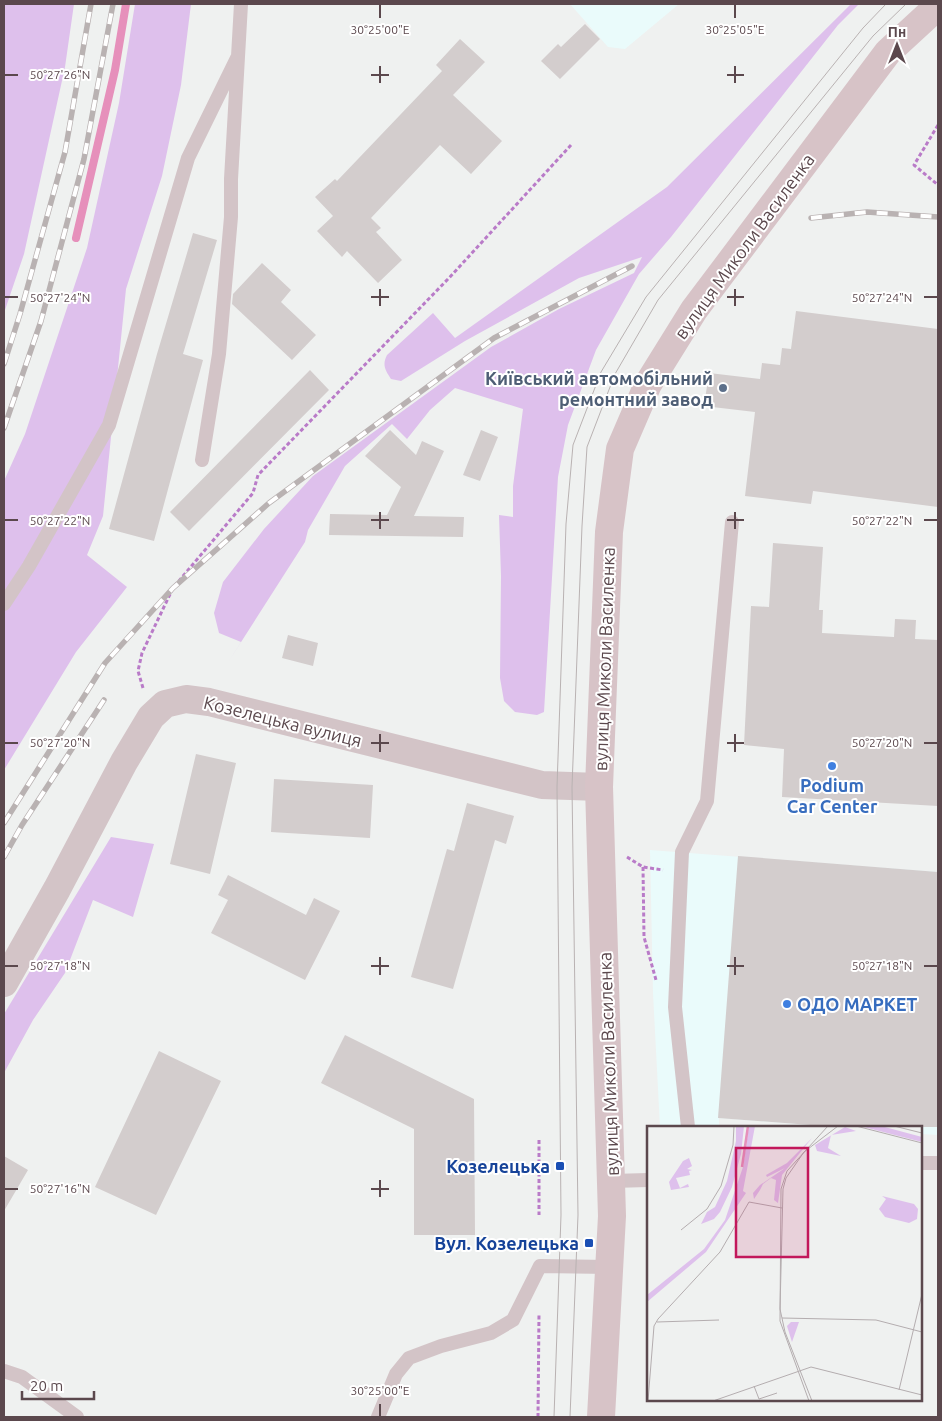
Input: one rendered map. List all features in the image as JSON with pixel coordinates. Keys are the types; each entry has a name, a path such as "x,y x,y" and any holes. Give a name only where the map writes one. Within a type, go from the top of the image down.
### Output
{"main road":[{"name":"вулиця Миколи Василенка","path":"601,1417 612,1216 612,1181 599,787 609,532 620,449 648,384 694,310 888,52 938,6"}],"street":[{"name":"Козелецька вулиця","path":"4,983 57,889 124,762 151,717 165,704 186,699 209,702 542,786 599,787"}],"lane":[{"path":"202,460 219,354 231,217 231,179 241,4"},
{"path":"4,604 29,566 109,425 188,158 237,58"},
{"path":"688,1126 675,1007 682,852 707,801 732,522"},
{"path":"922,1163 938,1163"},
{"path":"612,1181 647,1180"},
{"path":"378,1417 396,1374 409,1358 441,1346 491,1333 512,1320 540,1266 609,1267"},
{"path":"4,1371 22,1377 78,1417"}],"path":[{"path":"938,125 914,165 938,185"},
{"path":"142,685 138,671 142,654 173,588 253,494 258,475 449,278 571,145"},
{"path":"625,856 643,867 681,873"},
{"path":"643,867 644,937 658,987 675,1007"},
{"path":"539,1140 539,1215"},
{"path":"538,1417 540,1266"}],"shaded area":[{"path":"4,4 74,4 65,67 24,254 4,313"},
{"path":"135,4 191,4 181,85 162,176 126,289 103,516 87,555 127,587 76,652 4,770 4,481 25,434 87,248 119,103"},
{"path":"570,4 679,4 625,49 608,47"},
{"path":"851,4 859,4 838,25 671,237 639,274 596,350 568,425 558,477 544,712 537,715 515,712 504,701 500,678 501,576 499,515 513,517 513,486 523,409 455,388 430,410 407,439 392,424 345,466 308,530 305,542 227,664 241,642 219,633 214,613 223,582 264,529 313,476 491,347 559,309 634,273 642,257 579,278 465,341 401,381 391,379 387,373 384,365 387,355 433,313 455,338 667,187"},
{"path":"111,837 154,844 133,917 93,900 65,973 33,1020 4,1073 4,1014"},
{"path":"650,850 938,872 938,1135 922,1134 922,1126 823,1126 719,1118 719,1126 660,1126 653,993"}],"building":[{"path":"585,24 600,39 560,79 541,61 558,44 561,47"},
{"path":"460,39 485,62 453,95 502,141 471,174 440,145 371,218 381,228 376,232 402,260 378,283 347,251 342,257 317,231 333,216 315,197 335,179 337,181 442,71 436,65"},
{"path":"193,233 217,240 183,354 203,360 154,541 109,529 157,354"},
{"path":"262,263 291,290 281,302 316,335 292,360 232,304 233,294"},
{"path":"796,311 938,329 938,507 813,491 811,504 745,496 755,412 704,406 709,373 760,379 762,363 780,365 782,348 791,349"},
{"path":"310,370 329,390 189,531 170,512"},
{"path":"390,430 416,455 422,441 444,451 414,516 464,517 463,537 329,535 330,514 387,515 401,487 365,456"},
{"path":"481,430 498,437 480,481 463,475"},
{"path":"773,543 823,547 819,610 823,610 822,633 894,637 895,619 916,620 915,639 938,640 938,806 782,797 784,749 744,745 751,606 769,607"},
{"path":"288,635 318,643 313,666 282,658"},
{"path":"196,754 236,763 210,874 170,864"},
{"path":"274,779 373,785 370,838 271,832"},
{"path":"467,803 514,816 506,844 495,840 453,989 411,977 447,849 454,851"},
{"path":"738,856 938,872 938,1127 823,1126 718,1118"},
{"path":"228,875 306,915 314,898 340,911 305,980 211,933 228,900 218,895"},
{"path":"345,1035 474,1099 475,1235 414,1235 414,1129 321,1083"},
{"path":"159,1051 221,1081 156,1215 95,1187"},
{"path":"4,1156 28,1170 4,1211"}],"waterway":[{"path":"76,238 115,70 126,4"}],"tram line":[{"path":"554,1417 561,1215 557,787 566,524 573,445 601,372 646,297 863,28 886,4"},
{"path":"570,1417 578,1215 572,787 582,526 587,447 615,374 658,300 873,36 906,4"}],"railway":[{"path":"4,364 20,314 65,152 91,4"},
{"path":"4,428 41,321 84,159 113,4"},
{"path":"811,218 867,212 938,217"},
{"path":"4,823 105,663 173,588 269,503 494,338 632,266"},
{"path":"4,857 22,825 104,700"}],"place":[{"name":"Київський автомобільний ремонтний завод","path":"723,388"},
{"name":"Podium Car Center","path":"832,766"},
{"name":"ОДО МАРКЕТ","path":"787,1004"},
{"name":"Козелецька","path":"560,1166"},
{"name":"Вул. Козелецька","path":"589,1243"}]}
